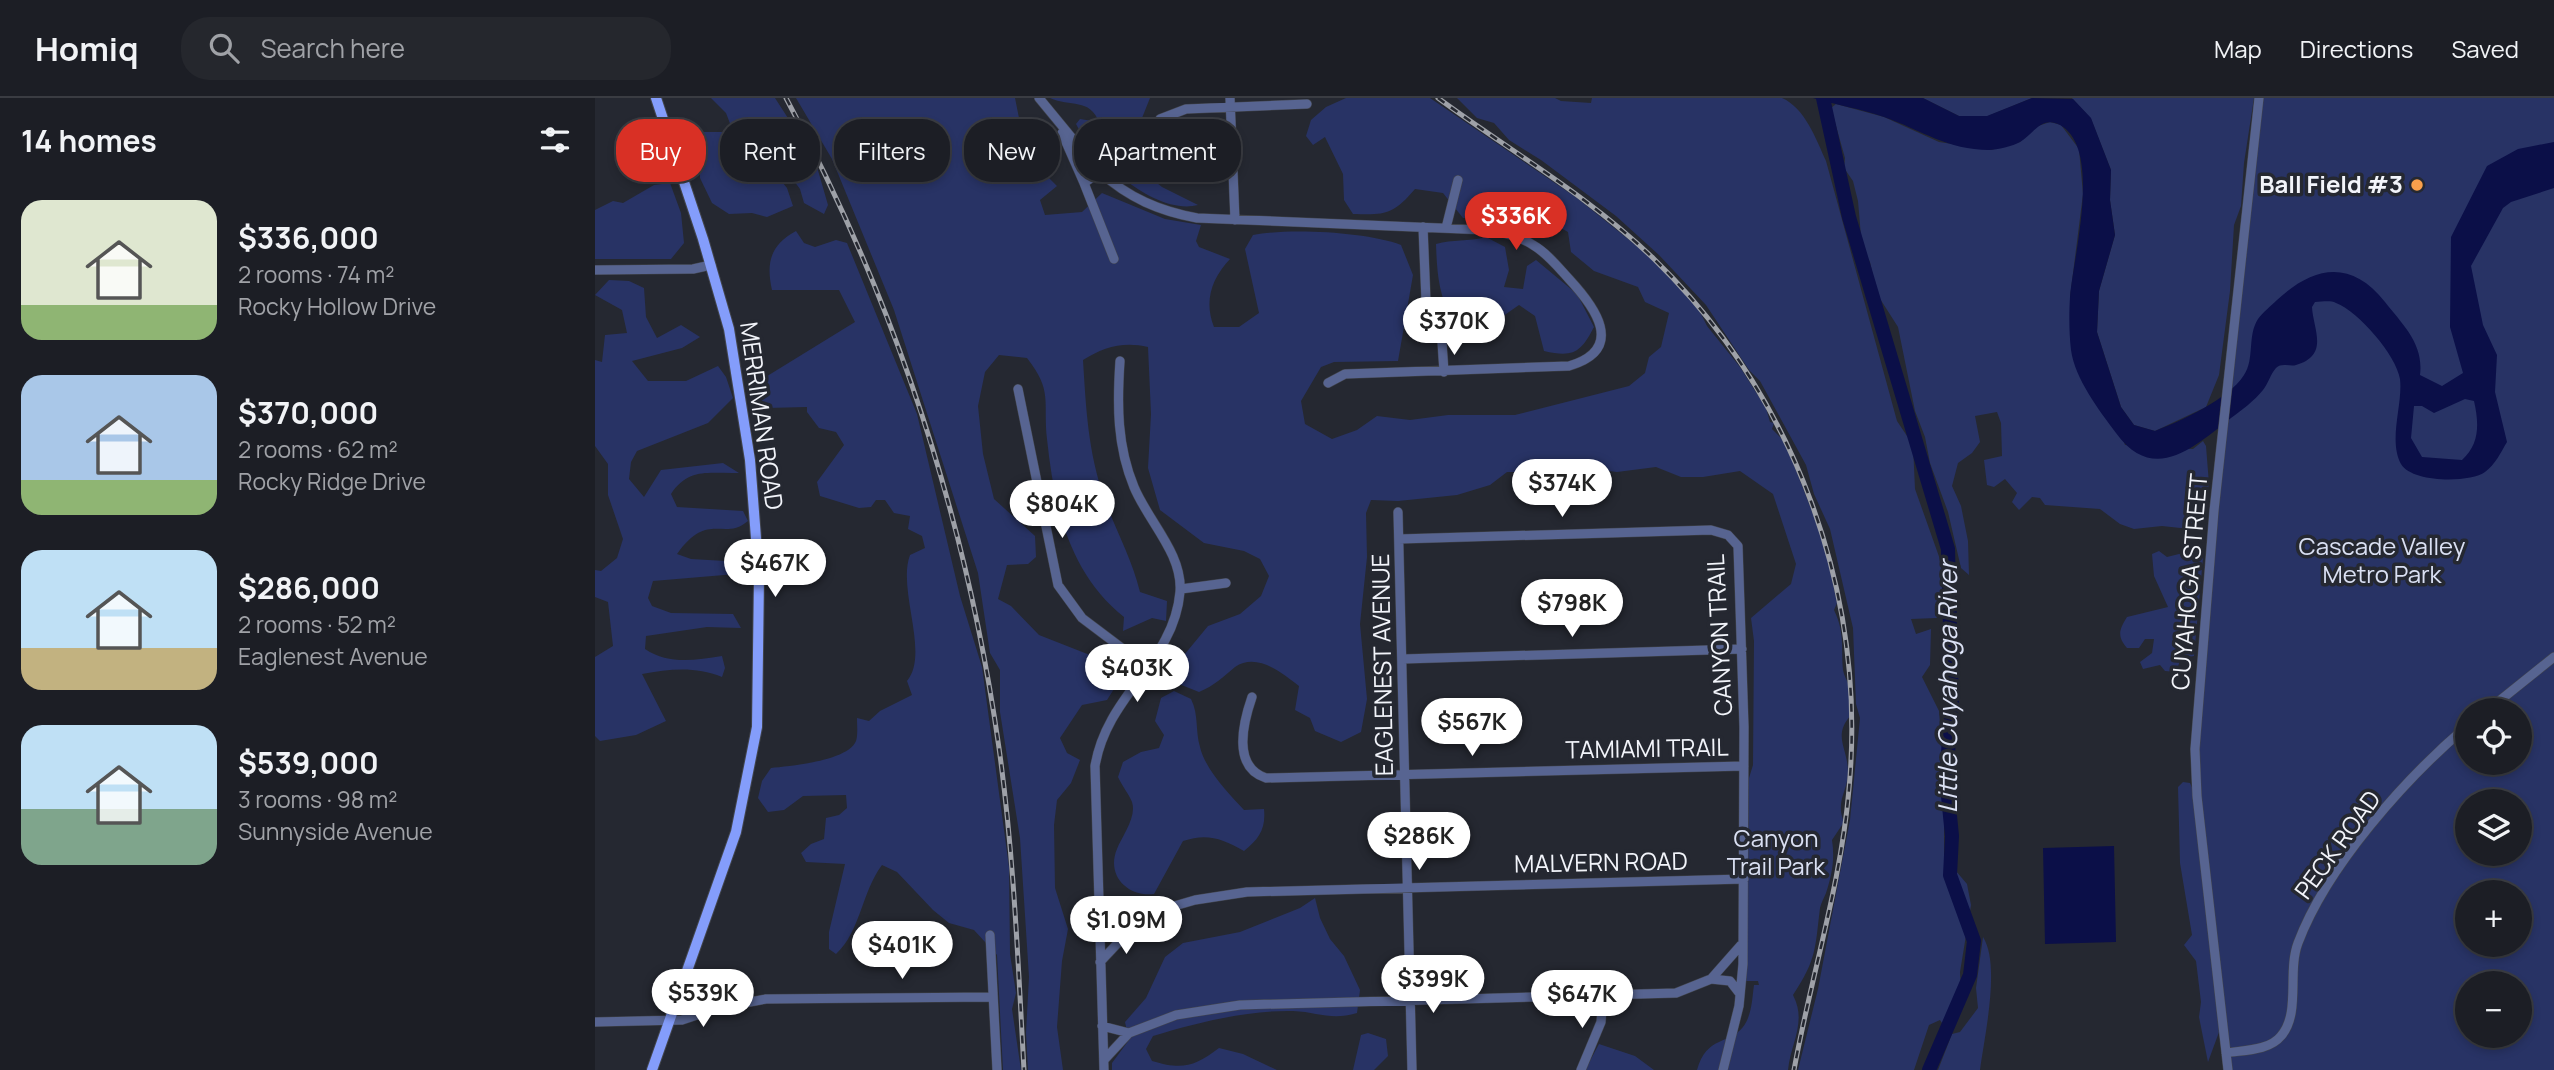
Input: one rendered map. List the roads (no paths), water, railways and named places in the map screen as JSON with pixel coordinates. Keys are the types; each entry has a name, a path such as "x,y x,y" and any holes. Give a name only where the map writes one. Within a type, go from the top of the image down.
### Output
{"main road":[{"name":"MERRIMAN ROAD","path":"652,1070 734,843 757,727 759,570 750,461 736,363 711,265 656,98"}],"street":[{"path":"1039,98 1055,119"},
{"name":"CUYAHOGA STREET","path":"2228,1070 2195,772 2208,575 2259,98"},
{"path":"1231,103 1235,220"},
{"path":"1160,119 1186,109 1231,103 1307,104"},
{"path":"1060,125 1074,142"},
{"path":"1060,129 1114,259"},
{"path":"1446,228 1458,180"},
{"path":"1111,182 1155,208 1197,218 1499,231 1522,238 1539,249 1595,308 1601,326 1598,345 1585,360 1569,366 1345,374 1328,383"},
{"path":"1423,228 1424,289 1443,347 1444,372"},
{"path":"595,270 693,269 711,265"},
{"path":"1104,1065 1094,778 1097,754 1113,714 1173,627 1181,589 1171,552 1142,505 1125,458 1118,412 1120,361"},
{"path":"1018,389 1058,585 1082,618 1147,667"},
{"name":"EAGLENEST AVENUE","path":"1398,512 1412,1070"},
{"name":"CANYON TRAIL","path":"1399,539 1711,530 1734,541 1739,552 1742,649 1744,879 1740,994 1723,1070"},
{"path":"1181,589 1226,583"},
{"path":"1403,659 1742,649"},
{"path":"2503,698 2554,657"},
{"name":"TAMIAMI TRAIL","path":"1252,697 1244,721 1245,756 1247,764 1260,776 1744,766"},
{"name":"PECK ROAD","path":"2226,1053 2266,1046 2282,1035 2290,1018 2294,954 2317,902 2426,761 2455,736"},
{"name":"MALVERN ROAD","path":"1100,962 1131,929 1171,907 1218,894 1744,879"},
{"path":"1099,923 1131,929"},
{"path":"990,935 997,1070"},
{"path":"1104,1065 1129,1033 1176,1014 1205,1008 1676,993 1711,979 1741,945"},
{"path":"1711,979 1730,981 1740,994"},
{"path":"1581,1070 1601,1022 1603,996"},
{"path":"595,1022 669,1021 766,999 992,997"},
{"path":"1102,1026 1129,1033"}],"waterway":[{"name":"Little Cuyahoga River","path":"1823,98 1849,217 1948,549 1952,706 1946,776 1952,836 1950,875 1974,941 1970,975 1929,1070"}],"railway":[{"path":"786,98 861,253 893,333 921,414 968,579 985,663 1004,788 1015,909 1024,1070"},
{"path":"1438,98 1576,194 1629,236 1704,313 1746,372 1782,435 1811,502 1832,571 1846,643 1852,716 1845,824 1833,895 1794,1070"}],"place":[{"name":"Ball Field #3","path":"2417,185"}],"park label":[{"name":"Cascade Valley Metro Park","path":"2382,561"},
{"name":"Canyon Trail Park","path":"1776,853"}]}
